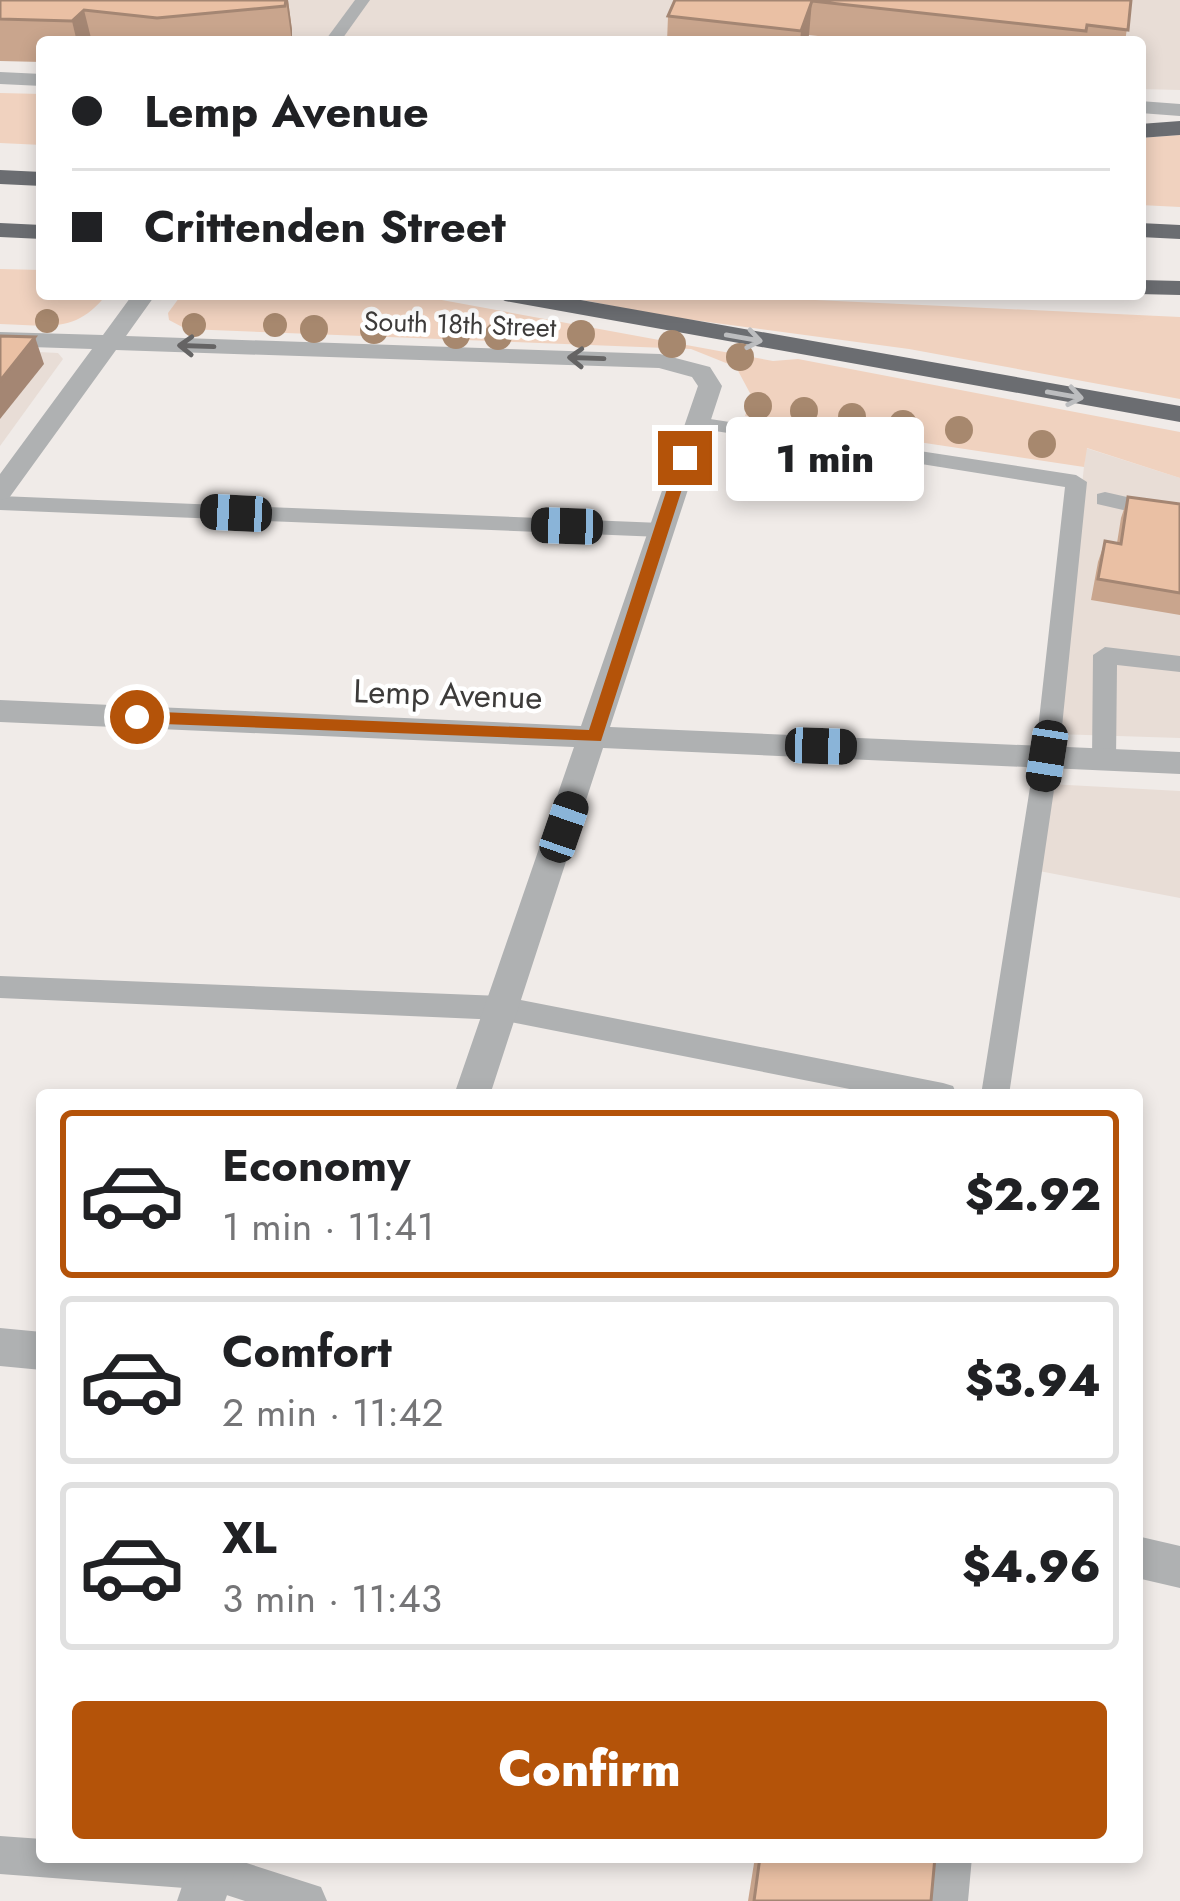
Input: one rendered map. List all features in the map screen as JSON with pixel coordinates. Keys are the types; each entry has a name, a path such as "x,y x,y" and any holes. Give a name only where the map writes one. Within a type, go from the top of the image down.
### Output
{"highway":[{"path":"1146,131 1180,128"},
{"path":"0,177 36,179"},
{"path":"0,230 36,232"},
{"path":"1146,230 1180,232"},
{"path":"1146,287 1180,288"},
{"path":"539,300 1179,414"}],"street":[{"path":"0,78 36,80"},
{"path":"1146,107 1180,110"},
{"path":"0,492 139,303"},
{"name":"South 18th Street","path":"0,339 660,361 701,372 710,386 697,423"},
{"path":"474,1089 697,423"},
{"name":"Lemp Avenue","path":"0,711 1180,764"},
{"path":"0,1348 36,1351"},
{"path":"1143,1558 1180,1567"}],"lane":[{"path":"337,36 364,0"},
{"path":"697,423 1076,482 1047,756 996,1089"},
{"path":"1105,500 1180,516"},
{"path":"0,503 661,530"},
{"path":"1104,760 1105,655 1180,664"},
{"path":"0,987 501,1008 913,1089"},
{"path":"0,1855 36,1859"},
{"path":"80,1863 210,1876 307,1901"},
{"path":"948,1901 951,1863"}],"shaded area":[{"path":"0,0 1180,0 1180,90 1146,89 1146,36 36,36"},
{"path":"0,93 36,94 36,145 0,143"},
{"path":"1180,135 1180,207 1146,205 1146,138"},
{"path":"0,269 36,270 36,300 101,300 83,316 59,325 0,324"},
{"path":"178,300 442,300 773,361 798,359 1180,432 1180,478 1087,448 1084,467 745,416 751,395 736,367 691,349 186,329 169,320 168,313"},
{"path":"583,300 815,300 1180,317 1180,399 909,349 663,316"},
{"path":"0,350 58,353 63,359 0,446"},
{"path":"1086,448 1180,478 1180,738 1055,734"},
{"path":"1049,784 1180,791 1180,898 1039,871"}],"building":[{"path":"0,0 286,0 285,6 157,18 84,10 72,21 0,19"},
{"path":"675,0 1131,0 1128,30 1087,25 1086,31 812,1 801,31 668,16"},
{"path":"0,336 35,337 0,381"},
{"path":"1128,497 1180,504 1180,593 1098,579 1105,541 1121,544"},
{"path":"759,1863 934,1863 931,1901 754,1901"}],"route":[{"path":"137,717 595,737 685,458"}]}
